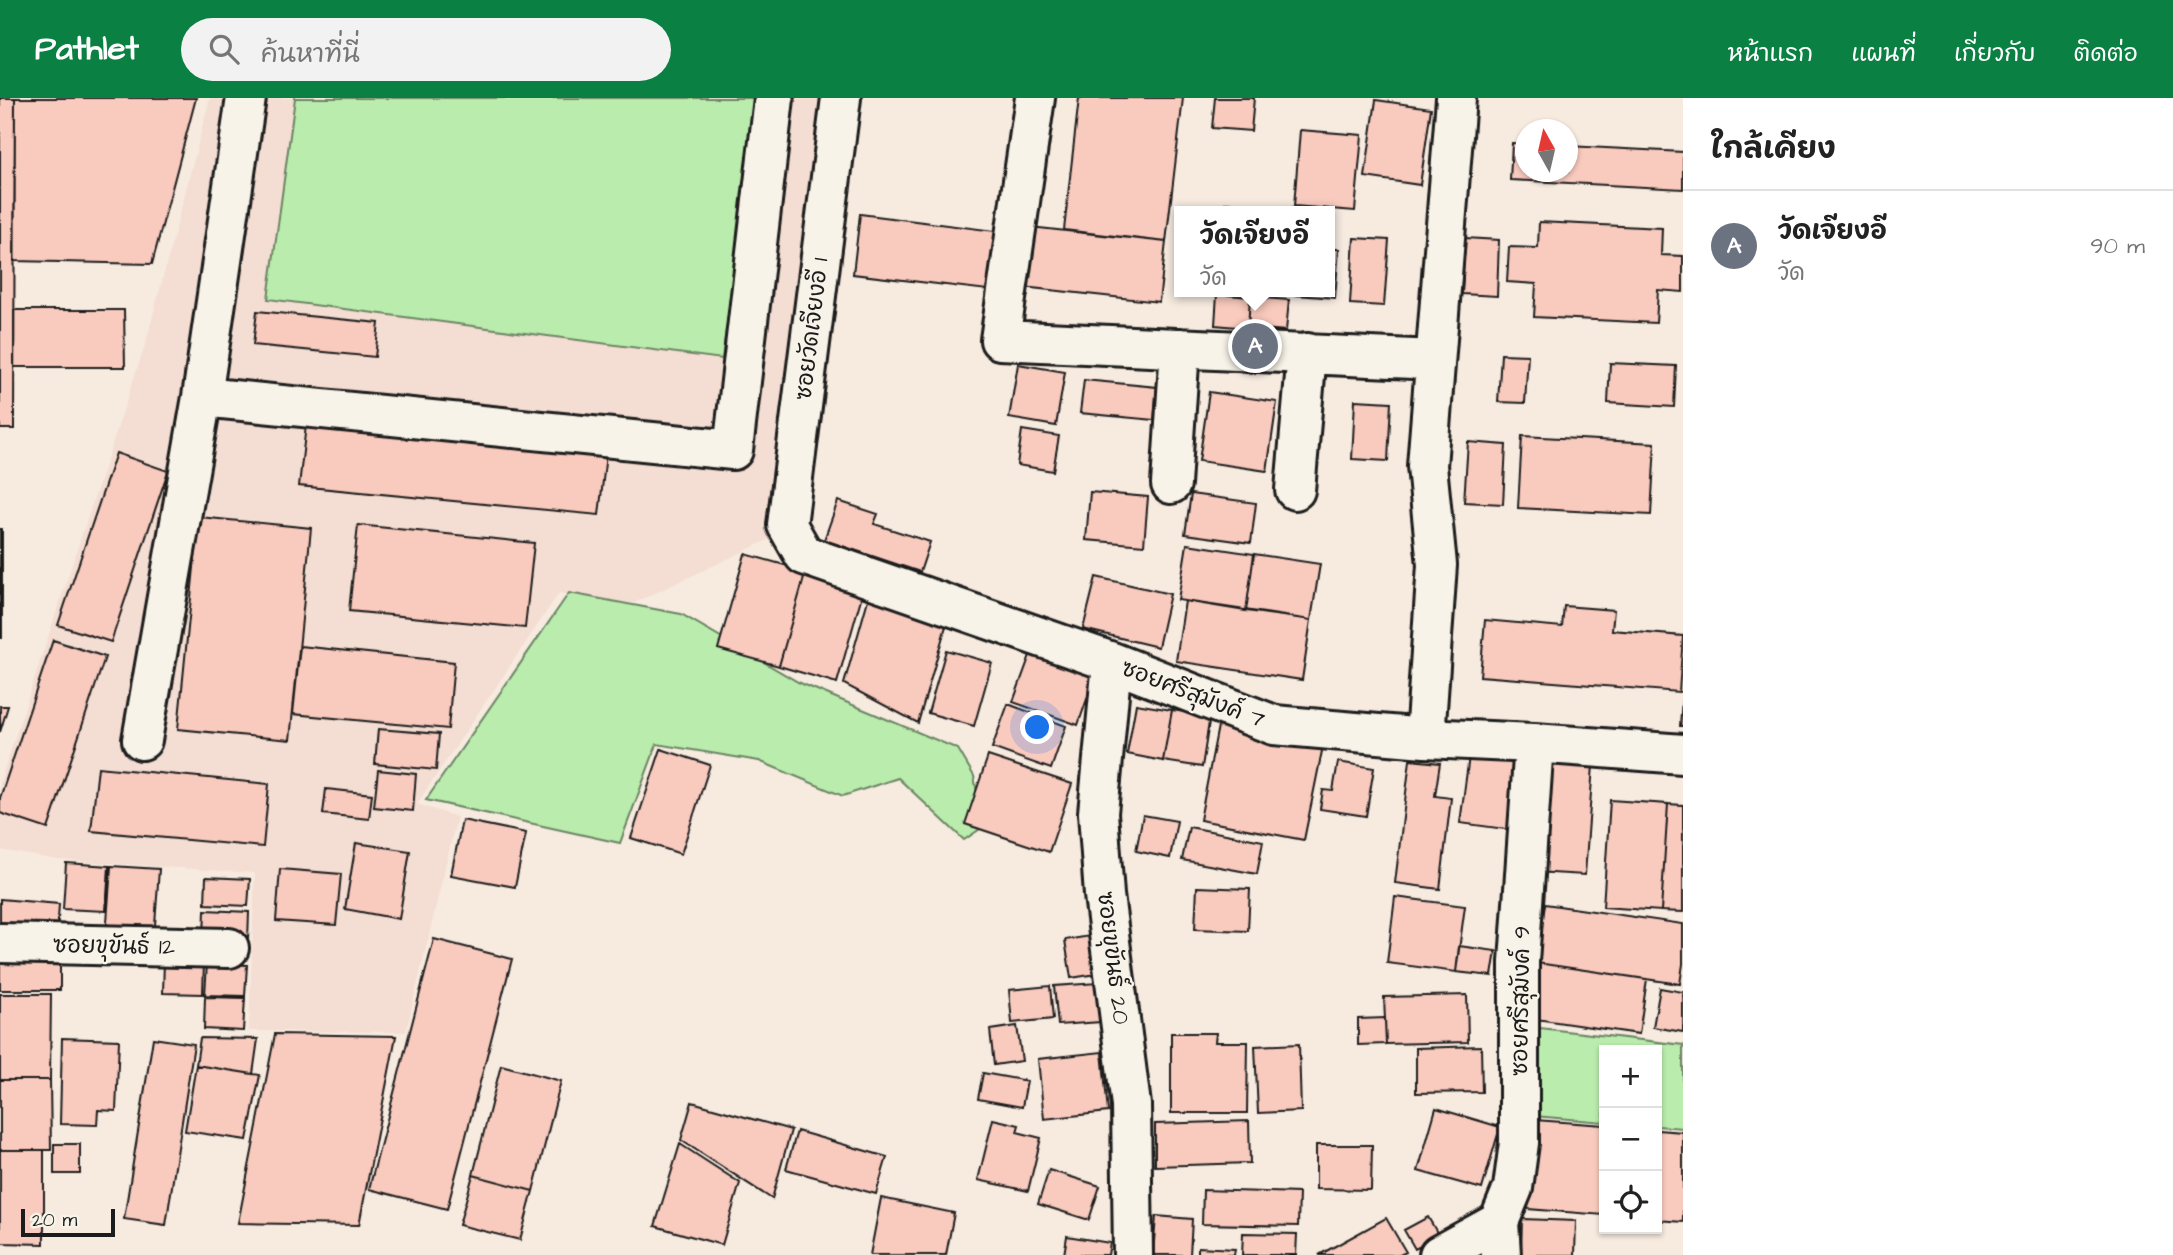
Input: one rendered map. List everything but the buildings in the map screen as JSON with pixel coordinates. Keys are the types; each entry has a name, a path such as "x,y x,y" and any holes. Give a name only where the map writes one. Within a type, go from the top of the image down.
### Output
{"street":[{"path":"142,740 202,397 246,98"},
{"path":"202,397 733,450 774,98"},
{"name":"ซอยวัดเจียงอี 1","path":"804,555 787,525 841,98"},
{"path":"1035,98 1000,340 1435,360"},
{"path":"1425,738 1437,565 1427,466 1456,98"},
{"path":"1171,484 1180,348"},
{"path":"1295,490 1307,353"},
{"name":"ซอยศรีสุมังค์ 7","path":"804,555 1112,662 1274,725 1425,738 1683,754"},
{"name":"ซอยขุขันธ์ 20","path":"1112,662 1098,813 1104,895 1132,1105 1133,1255"},
{"name":"ซอยศรีสุมังค์ 9","path":"1500,1239 1513,1188 1519,1143 1519,962 1535,743"},
{"name":"ซอยขุขันธ์ 12","path":"0,943 229,948"},
{"path":"1439,1255 1500,1239"}],"shaded area":[{"path":"210,98 823,98 768,540 634,603 559,593 417,804 457,817 406,1032 249,1031 255,873 59,860 0,850 0,782 146,342"}],"green space":[{"path":"295,98 758,98 722,359 268,299"},
{"path":"569,593 681,614 798,682 958,749 974,776 983,827 964,840 898,778 843,796 759,761 657,744 620,843 426,800"},
{"path":"1540,1028 1683,1045 1683,1128 1662,1126 1662,1045 1599,1045 1599,1122 1534,1116"}],"place":[{"name":"วัดเจียงอี","path":"1255,346"}]}
